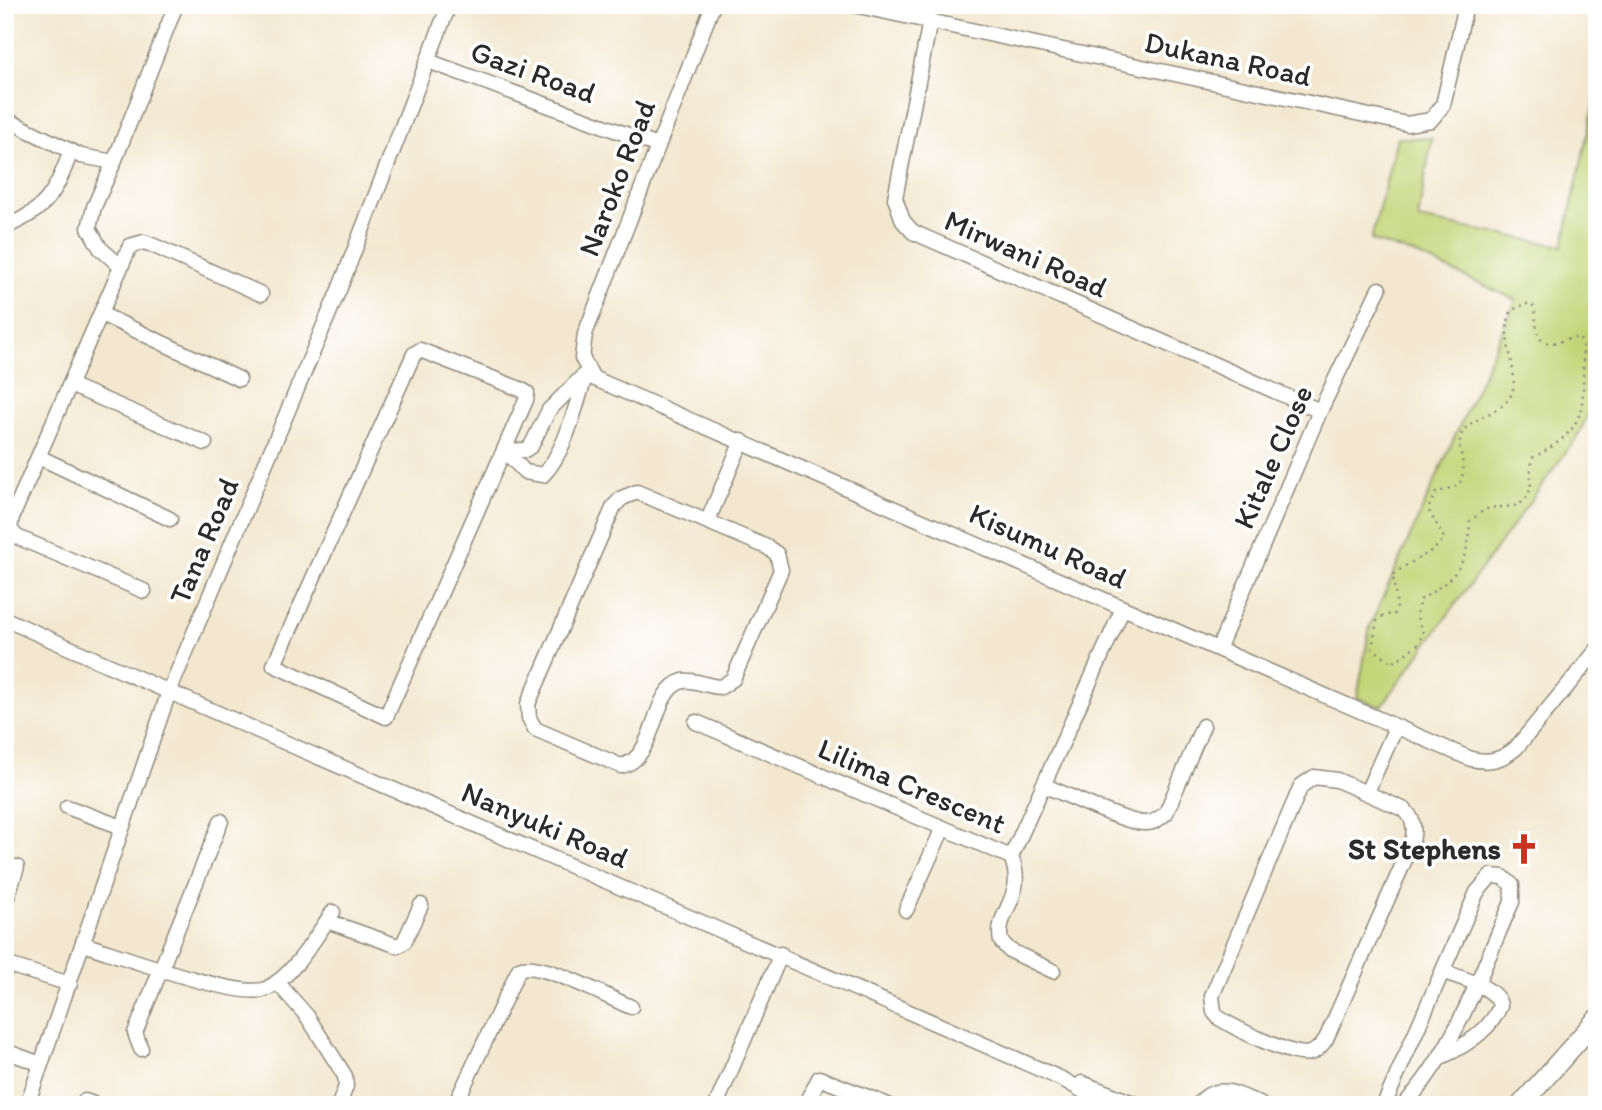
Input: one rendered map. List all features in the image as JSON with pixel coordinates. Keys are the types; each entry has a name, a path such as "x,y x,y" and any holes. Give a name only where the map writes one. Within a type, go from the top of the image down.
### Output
{"main road":[{"path":"1521,1105 1597,1019"}],"street":[{"path":"119,265 100,248 89,228 94,207 176,5"},
{"name":"Tana Road","path":"27,1105 169,692 341,285 449,5"},
{"name":"Naroko Road","path":"587,371 581,352 585,334 713,5"},
{"name":"Dukana Road","path":"854,5 1416,124 1431,120 1443,105 1466,5"},
{"name":"Mirwani Road","path":"930,21 895,198 903,221 913,232 1320,411"},
{"name":"Gazi Road","path":"428,61 658,146"},
{"path":"5,119 76,154 114,162"},
{"path":"5,227 33,214 48,200 76,154"},
{"path":"144,591 13,535 10,529 12,517 101,314 119,265 130,246 144,242 261,294"},
{"name":"Kitale Close","path":"1219,648 1320,411 1379,289"},
{"path":"101,314 239,379"},
{"path":"428,350 527,393 505,451 386,717 274,665 414,354 428,350"},
{"path":"505,451 525,450 531,446 554,403 587,371"},
{"path":"505,451 525,471 543,475 550,467 587,371"},
{"name":"Kisumu Road","path":"587,371 609,386 742,440 1458,755 1491,761 1508,754 1529,734 1597,650"},
{"path":"70,385 205,443"},
{"path":"554,403 573,410"},
{"path":"708,520 742,440"},
{"path":"39,457 170,519"},
{"path":"637,492 708,520 767,547 778,554 780,561 779,578 733,678 721,687 690,681 674,686 664,698 643,748 628,765 612,764 535,729 529,718 530,697 614,506 622,498 637,492"},
{"name":"Lilima Crescent","path":"695,723 1011,857 1123,608"},
{"name":"Nanyuki Road","path":"5,619 781,954 1064,1080 1107,1105"},
{"path":"1043,785 1129,819 1147,823 1154,821 1166,813 1203,726"},
{"path":"1367,792 1396,727"},
{"path":"1323,777 1367,792 1405,810 1413,822 1413,839 1326,1039 1312,1053 1295,1053 1219,1018 1212,1005 1215,985 1304,780 1323,777"},
{"path":"66,807 122,827"},
{"path":"141,1049 135,1033 164,968 221,821"},
{"path":"906,909 943,828"},
{"path":"1011,857 1017,870 1016,888 1000,930 1001,941 1009,950 1053,971"},
{"path":"5,904 17,867"},
{"path":"1384,1105 1481,884 1491,876 1503,877 1512,885 1512,902 1440,1058 1404,1105"},
{"path":"83,944 252,992 277,982 330,917 398,946 404,942 421,905"},
{"path":"716,1105 781,954"},
{"path":"5,964 70,984"},
{"path":"455,1105 514,974 525,965 542,969 631,1007"},
{"path":"1440,1058 1473,1039 1499,1011 1500,1001 1475,984 1444,972"},
{"path":"277,982 307,1016 345,1076 346,1086 339,1105"},
{"path":"5,1051 41,1064"},
{"path":"806,1105 819,1078 888,1105"},
{"name":"Nanyuki Road","path":"1064,1080 1085,1084 1138,1105"},
{"path":"1198,1105 1209,1094 1224,1090 1261,1105"}],"path":[{"path":"1532,304 1537,311 1536,329 1541,340 1549,343 1579,338 1583,344 1583,404 1578,425 1551,449 1532,458 1529,469 1531,490 1525,499 1516,507 1487,509 1471,521 1466,558 1449,582 1420,600 1416,615 1423,633 1418,644 1393,663 1371,648 1377,621 1386,614 1393,615 1397,609 1393,575 1403,565 1438,546 1444,538 1427,509 1436,493 1459,485 1464,475 1460,437 1467,426 1479,422 1506,402 1513,390 1505,325 1512,310 1532,304"}],"green space":[{"path":"1597,90 1597,397 1577,437 1381,707 1357,698 1370,626 1516,300 1419,256 1371,240 1397,138 1432,138 1418,219 1563,246"}],"place":[{"name":"St Stephens","path":"1524,849"}]}
